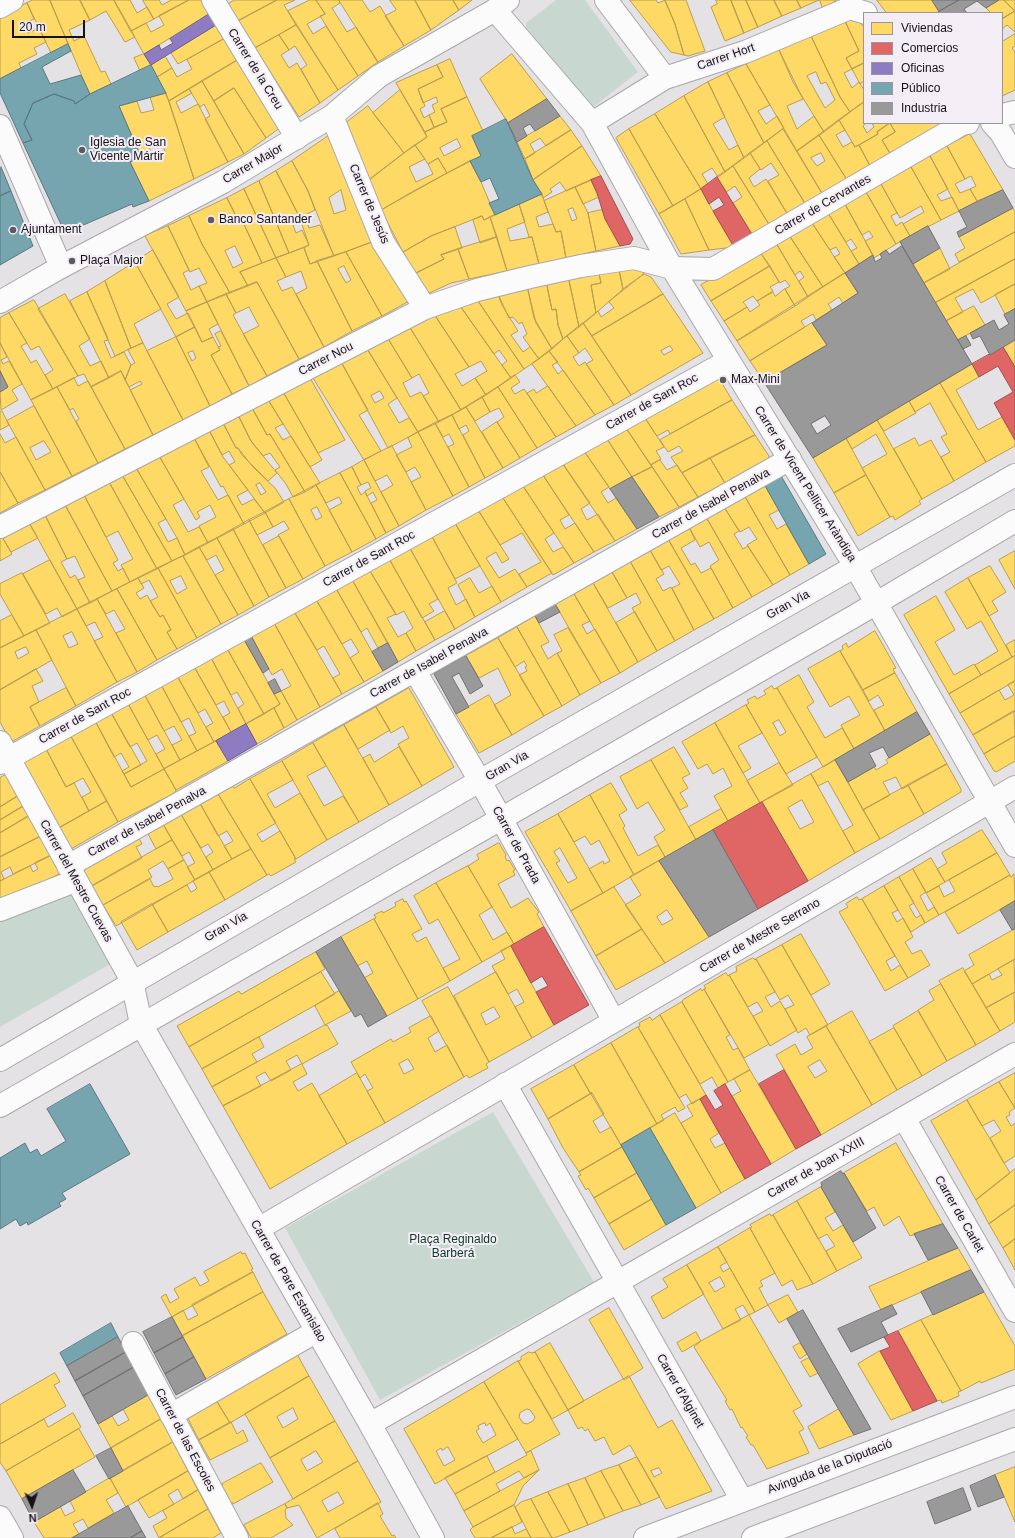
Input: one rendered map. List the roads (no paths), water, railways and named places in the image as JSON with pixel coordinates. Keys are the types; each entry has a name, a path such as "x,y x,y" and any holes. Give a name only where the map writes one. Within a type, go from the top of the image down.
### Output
{"street":[{"path":"0,7 12,0"},
{"name":"Carrer de la Creu","path":"213,0 297,138"},
{"path":"606,0 665,78"},
{"name":"Carrer Major","path":"0,302 61,267 223,182 332,116 379,76 502,5"},
{"name":"Carrer de Vicent Pellicer Aràndiga","path":"502,5 592,123 672,268 855,566 1015,846"},
{"name":"Carrer Hort","path":"592,123 665,78 744,52 850,8 863,12"},
{"path":"1003,115 1015,112"},
{"name":"Carrer de Jesús","path":"332,116 383,242 425,308"},
{"name":"Carrer de Cervantes","path":"672,268 713,269 962,124"},
{"path":"993,124 1001,133 1015,157"},
{"path":"0,126 61,267"},
{"name":"Carrer Nou","path":"0,527 425,308 477,290 581,266 634,258 672,268"},
{"name":"Carrer de Sant Roc","path":"3,754 728,361"},
{"name":"Carrer de Isabel Penalva","path":"0,910 72,873 415,671 790,459"},
{"name":"Gran Via","path":"0,1060 97,1004 132,981 1015,475"},
{"path":"0,1106 1015,522"},
{"name":"Carrer de Prada","path":"415,671 480,781 614,1021"},
{"name":"Carrer del Mestre Cuevas","path":"3,754 132,981 141,1024"},
{"name":"Carrer de Mestre Serrano","path":"506,1084 1015,787"},
{"name":"Carrer de Pare Estanislao","path":"141,1024 370,1424 433,1538"},
{"name":"Carrer de Joan XXIII","path":"618,1282 1015,1054"},
{"path":"258,1229 506,1084 618,1282 370,1424"},
{"name":"Carrer de Carlet","path":"904,1118 1015,1311"},
{"name":"Carrer d'Alginet","path":"618,1282 742,1500"},
{"path":"171,1415 317,1331"},
{"name":"Carrer de las Escoles","path":"133,1343 237,1538"},
{"name":"Avinguda de la Diputació","path":"645,1538 1015,1397"},
{"path":"753,1538 1015,1439"},
{"path":"0,1517 12,1538"}],"place":[{"name":"Iglesia de San Vicente Mártir","path":"82,150"},
{"name":"Banco Santander","path":"211,220"},
{"name":"Ajuntament","path":"13,230"},
{"name":"Plaça Major","path":"72,261"},
{"name":"Max-Mini","path":"723,380"}],"park label":[{"name":"Plaça Reginaldo Barberá","path":"453,1247"}]}
